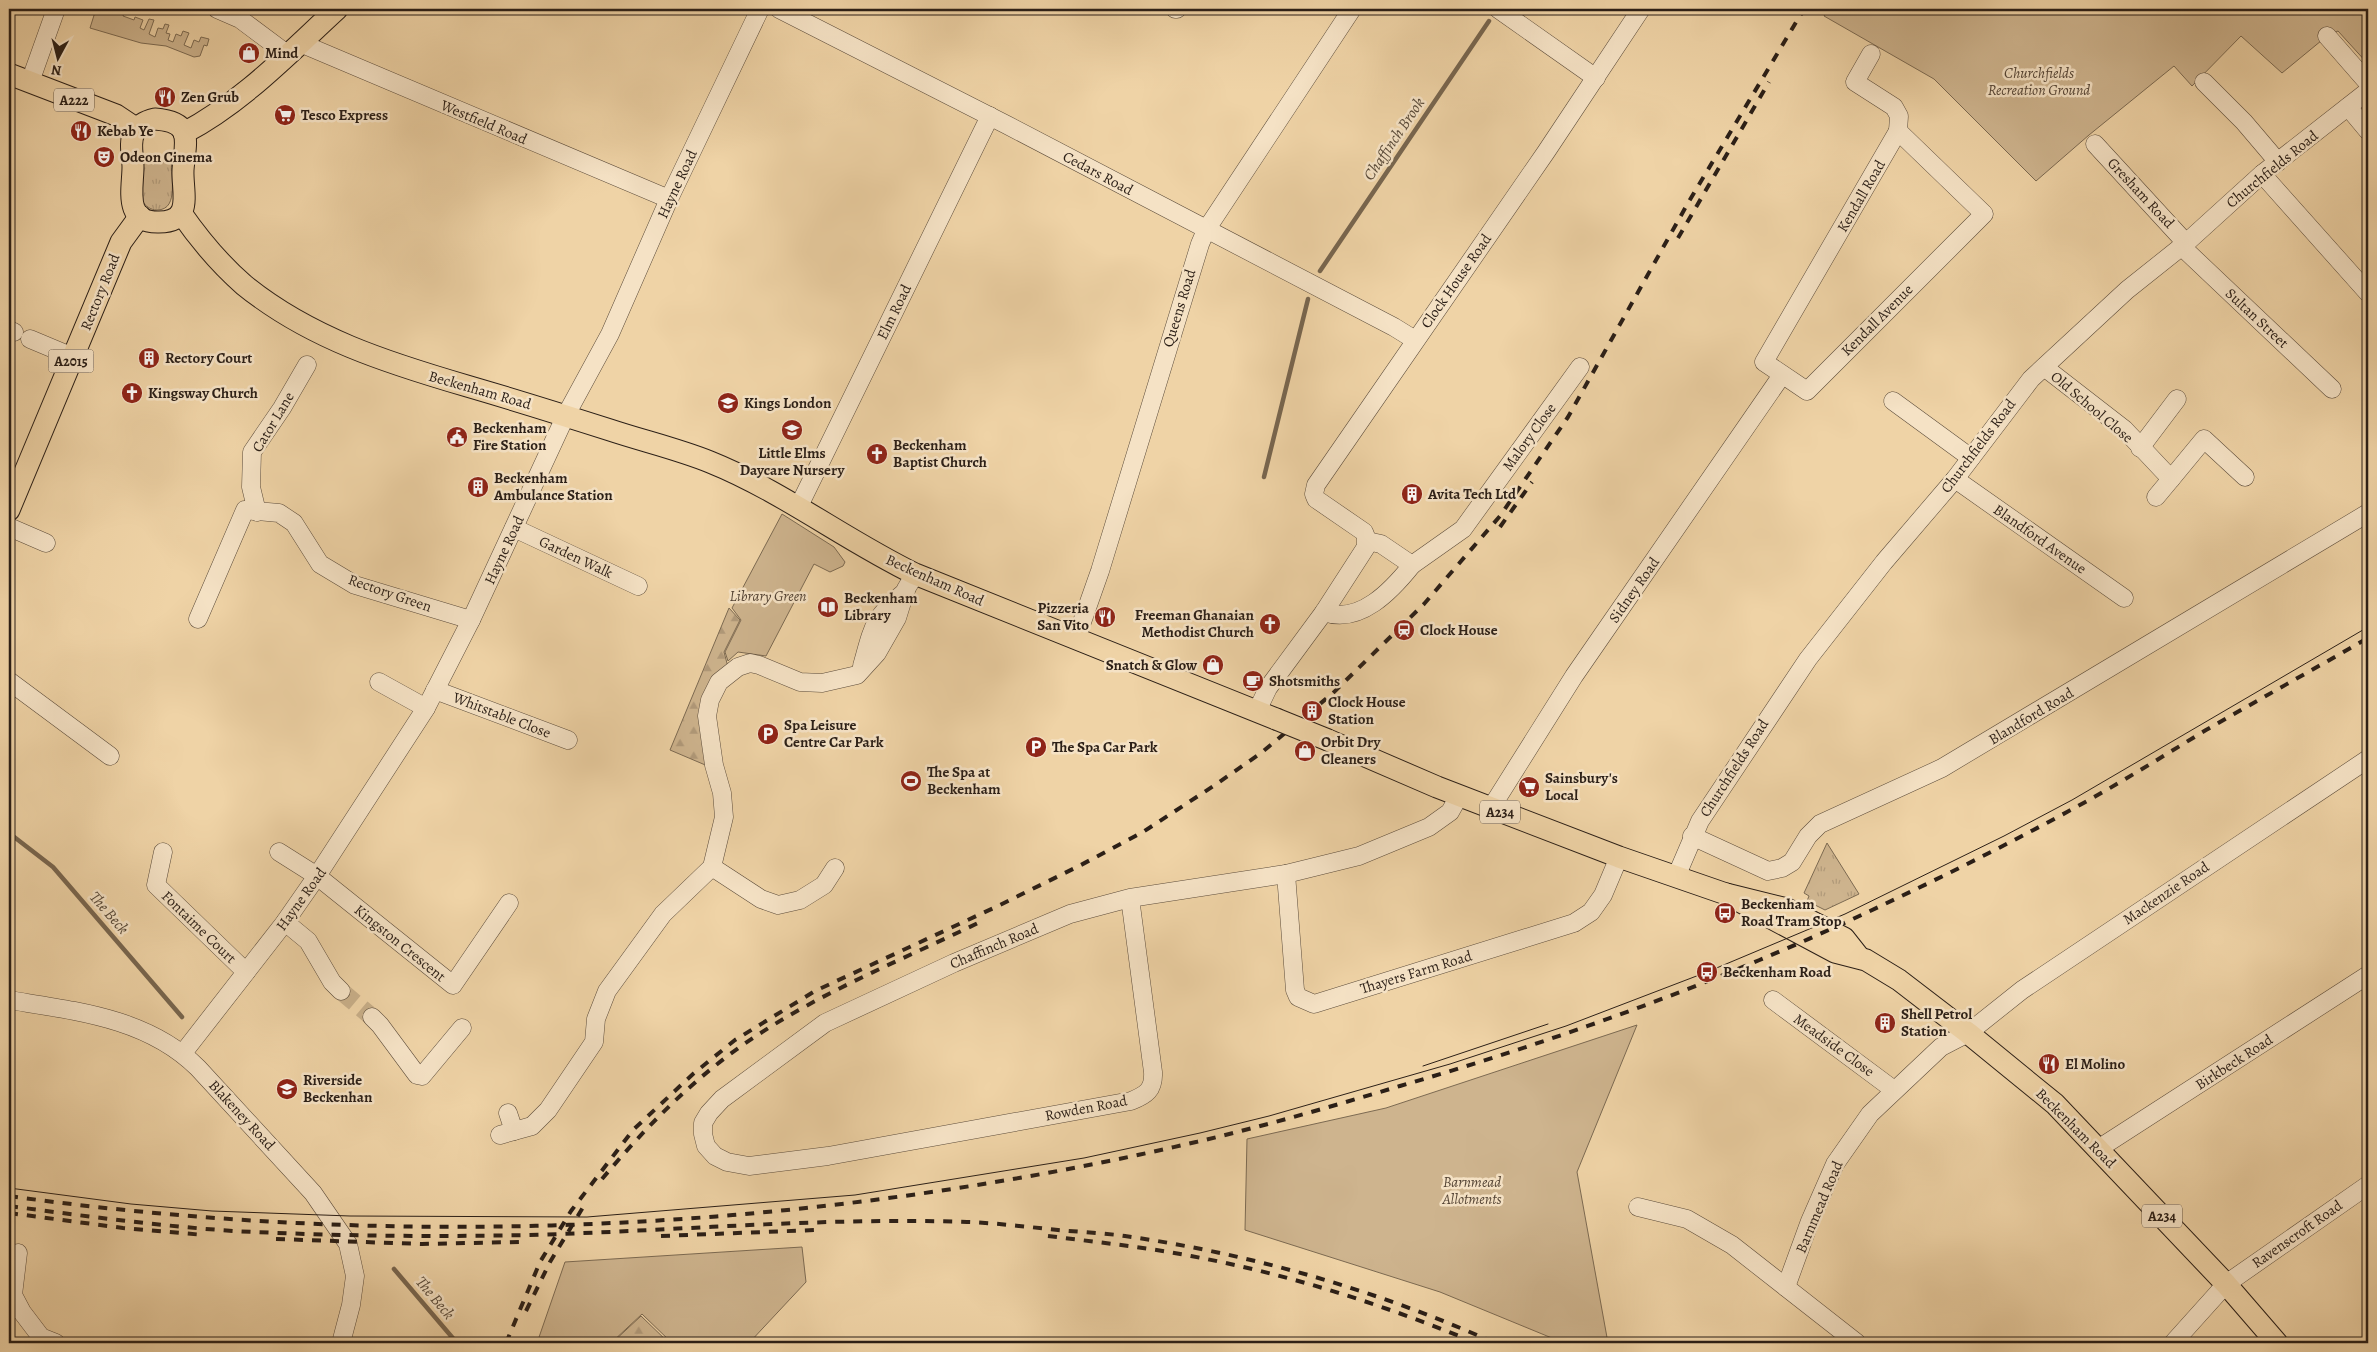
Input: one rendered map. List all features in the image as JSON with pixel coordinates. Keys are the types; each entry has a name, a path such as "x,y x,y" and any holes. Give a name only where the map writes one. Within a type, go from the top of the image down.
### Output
{"main road":[{"path":"184,132 205,122 236,100 337,9"},
{"name":"A222","path":"9,74 116,115 137,129"},
{"path":"160,119 174,123 184,132 187,140 183,172 186,201 181,213 167,221 158,222 140,216 131,204 132,143 137,129 148,120 160,119"},
{"name":"Beckenham Road","path":"181,213 211,251 244,285 272,304 324,334 393,364 566,415 709,462 798,508 877,555 910,582 1076,639 1328,740 1459,796 1619,857 1726,894 1787,909 1844,938 1859,957 1899,980 1968,1032 2055,1104 2226,1284"},
{"name":"Rectory Road","path":"9,510 121,242 140,216"},
{"name":"A234","path":"2226,1284 2277,1343"}],"street":[{"path":"30,82 56,9"},
{"name":"Westfield Road","path":"218,9 293,48 669,199"},
{"name":"Hayne Road","path":"183,1053 285,922 318,876 426,708 471,620 566,415 610,334 669,199 760,9"},
{"name":"Cedars Road","path":"779,9 990,116 1415,340"},
{"name":"Queens Road","path":"1076,639 1100,571 1194,259 1206,230 1352,9"},
{"path":"1498,9 1596,78"},
{"name":"Clock House Road","path":"1412,565 1381,544 1366,541 1364,532 1316,499 1314,490 1596,78 1641,9"},
{"path":"2327,36 2368,83"},
{"path":"1871,54 1855,82 1894,107 1899,116 1898,132"},
{"path":"2204,82 2244,122 2278,162"},
{"name":"Churchfields Road","path":"1676,877 1692,836 1714,798 1808,659 1884,562 1955,479 2017,396 2044,367 2127,290 2183,244 2262,174 2368,91"},
{"path":"2348,107 2368,132"},
{"name":"Elm Road","path":"798,508 990,116"},
{"name":"Kendall Avenue","path":"1764,362 1807,391 1984,214 1898,132"},
{"name":"Kendall Road","path":"1764,362 1898,132"},
{"name":"Gresham Road","path":"2095,144 2183,244"},
{"path":"2262,174 2368,293"},
{"name":"Sultan Street","path":"2183,244 2332,389"},
{"path":"18,334 73,357"},
{"name":"Cator Lane","path":"257,512 250,487 252,452 282,408 307,364"},
{"name":"Malory Close","path":"1412,565 1463,529 1580,367"},
{"name":"Old School Close","path":"2044,367 2124,429 2171,479"},
{"name":"Sidney Road","path":"1491,808 1574,676 1782,375"},
{"name":"Old School Close","path":"2140,448 2177,399"},
{"path":"1893,401 1971,458"},
{"path":"2156,497 2204,438 2245,477"},
{"name":"Blandford Avenue","path":"1955,479 2124,598"},
{"path":"198,618 245,510 257,512"},
{"name":"Rectory Green","path":"257,512 279,513 294,523 320,564 355,584 471,620"},
{"name":"Blandford Road","path":"1692,836 1714,845 1762,870 1782,868 1792,862 1808,836 1820,824 1942,768 2368,513"},
{"path":"9,527 46,543"},
{"name":"Garden Walk","path":"514,528 638,586"},
{"path":"1266,715 1268,688 1324,612 1364,553 1366,541"},
{"path":"1324,612 1336,616 1349,614 1374,602 1392,589 1412,565"},
{"path":"508,1113 507,1133 532,1126 548,1110 594,1042 589,1019 607,991 657,922 712,866 724,817 722,793 714,765 707,716 710,700 719,682 726,674 747,664 759,665 800,682 822,683 858,674 877,653 892,626 910,582"},
{"path":"9,681 110,756"},
{"path":"379,682 426,708"},
{"name":"Whitstable Close","path":"435,690 568,740"},
{"name":"Mackenzie Road","path":"1968,1032 2022,990 2368,759"},
{"name":"Chaffinch Road","path":"828,1156 749,1166 727,1162 715,1156 706,1146 703,1134 704,1123 709,1113 722,1099 825,1023 954,963 1070,914 1130,898 1286,874 1359,856 1400,840 1444,817 1454,806 1459,796"},
{"name":"Fontaime Court","path":"163,852 156,885 246,972"},
{"path":"279,852 318,876"},
{"name":"Thayers Farm Road","path":"1286,874 1294,990 1298,997 1314,1004 1574,923 1591,912 1599,901 1615,871 1619,857"},
{"path":"712,866 760,899 778,905 800,900 824,885 835,868"},
{"name":"Kingston Crescent","path":"318,876 453,985 509,904"},
{"name":"Rowden Road","path":"828,1156 1131,1101 1150,1090 1154,1082 1154,1072 1130,898"},
{"path":"285,922 308,941 332,982 341,991"},
{"name":"Birkbeck Road","path":"2098,1149 2368,975"},
{"name":"Blakeney Road","path":"9,1000 92,1013 155,1035 183,1053 261,1134 313,1193 348,1244 355,1276 351,1305 341,1343"},
{"name":"Meadside Close","path":"1773,1000 1894,1090"},
{"path":"372,1017 420,1076 425,1075 462,1028"},
{"name":"Barnmead Road","path":"1786,1287 1835,1164 1870,1114 1941,1047 1968,1032"},
{"name":"Ravenscroft Road","path":"2173,1343 2226,1284 2368,1185"},
{"path":"1638,1207 1687,1219 1732,1245 1857,1343"},
{"path":"18,1253 13,1295 22,1312 41,1337 56,1343"}],"green space":[{"path":"96,9 103,9 114,14 116,10 124,13 123,16 134,20 135,17 143,20 140,28 144,30 149,19 154,20 149,34 155,37 158,28 163,29 165,24 169,25 166,33 170,34 168,40 173,42 176,34 181,36 183,31 189,33 184,45 191,48 194,40 199,42 201,37 209,39 207,46 204,45 200,56 194,57 166,46 141,43 90,28"},
{"name":"Churchfields Recreation Ground","path":"1828,9 2368,9 2368,64 2338,31 2327,36 2282,73 2241,36 2192,86 2174,66 2036,181 1934,79 1824,16"},
{"path":"148,156 154,164 163,163 169,156 172,157 172,197 169,204 157,210 146,206 141,200 143,157"},
{"name":"Library Green","path":"782,514 834,547 845,562 843,566 830,572 814,564 766,656 738,652 728,661 725,652 741,620 732,608"},
{"path":"729,608 740,620 724,652 728,667 719,675 710,767 670,750"},
{"path":"1827,843 1859,894 1825,910 1807,901 1809,896 1804,893"},
{"name":"Barnmead Allotments","path":"1637,1025 1577,1172 1608,1343 1564,1343 1440,1292 1245,1230 1247,1139 1386,1108"},
{"path":"802,1247 806,1282 749,1343 672,1343 642,1314 611,1343 537,1343 565,1262"},
{"path":"641,1316 669,1343 612,1343"}],"waterway":[{"name":"Chaffinch Brook","path":"1320,271 1489,21"},
{"name":"Chaffinch Brook","path":"1264,477 1308,299"},
{"name":"The Beck","path":"9,833 53,867 182,1017"},
{"name":"The Beck","path":"394,1269 457,1343"}],"tunnel":[{"path":"341,991 372,1017"}],"tram line":[{"path":"9,1188 131,1204 212,1211 350,1216 587,1217 855,1195 1084,1158 1200,1133 1269,1116 1450,1064 1566,1026 1707,972 1845,914 2004,836 2072,800 2368,627"},
{"path":"1423,1066 1548,1024"}],"railway":[{"path":"506,1343 540,1262 571,1211 633,1130 693,1074 735,1040 815,991 1000,905 1143,832 1261,753 1333,693 1424,604 1500,516 1568,417 1688,203 1804,9"},
{"path":"1678,238 1769,82"},
{"path":"1500,527 1532,482"},
{"path":"9,1196 157,1213 306,1223 456,1227 605,1223 754,1213 903,1196 1050,1172 1196,1142 1324,1108 1516,1050 1630,1011 1800,943 1908,893 2041,826 2102,793 2206,730 2368,638"},
{"path":"602,1179 646,1129 694,1083 758,1035 788,1016 851,982 980,922"},
{"path":"526,1311 550,1262 585,1204"},
{"path":"9,1206 206,1229 345,1235 529,1235 858,1221 967,1222 1100,1233 1220,1253 1314,1277 1406,1307 1495,1343"},
{"path":"9,1213 123,1228 204,1235"},
{"path":"661,1236 816,1230"},
{"path":"1048,1236 1173,1253 1264,1272 1336,1292 1407,1316 1476,1343"},
{"path":"276,1239 422,1244 519,1242"},
{"path":"9,1339 13,1343"}],"place":[{"name":"Mind","path":"249,53"},
{"name":"Zen Grub","path":"165,97"},
{"name":"Tesco Express","path":"285,115"},
{"name":"Kebab Ye","path":"81,131"},
{"name":"Odeon Cinema","path":"104,157"},
{"name":"Rectory Court","path":"149,358"},
{"name":"Kingsway Church","path":"132,393"},
{"name":"Kings London","path":"728,403"},
{"name":"Little Elms Daycare Nursery","path":"792,430"},
{"name":"Beckenham Fire Station","path":"457,437"},
{"name":"Beckenham Baptist Church","path":"877,454"},
{"name":"Beckenham Ambulance Station","path":"478,487"},
{"name":"Avita Tech Ltd","path":"1412,494"},
{"name":"Beckenham Library","path":"828,607"},
{"name":"Pizzeria San Vito","path":"1105,617"},
{"name":"Freeman Ghanaian Methodist Church","path":"1270,624"},
{"name":"Clock House","path":"1404,630"},
{"name":"Snatch & Glow","path":"1213,665"},
{"name":"Shotsmiths","path":"1253,681"},
{"name":"Clock House Station","path":"1312,711"},
{"name":"Spa Leisure Centre Car Park","path":"768,734"},
{"name":"The Spa Car Park","path":"1036,747"},
{"name":"Orbit Dry Cleaners","path":"1305,751"},
{"name":"The Spa at Beckenham","path":"911,781"},
{"name":"Sainsbury's Local","path":"1529,787"},
{"name":"Beckenham Road Tram Stop","path":"1725,913"},
{"name":"Beckenham Road","path":"1707,972"},
{"name":"Shell Petrol Station","path":"1885,1023"},
{"name":"El Molino","path":"2049,1064"},
{"name":"Riverside Beckenhan","path":"287,1089"}]}
